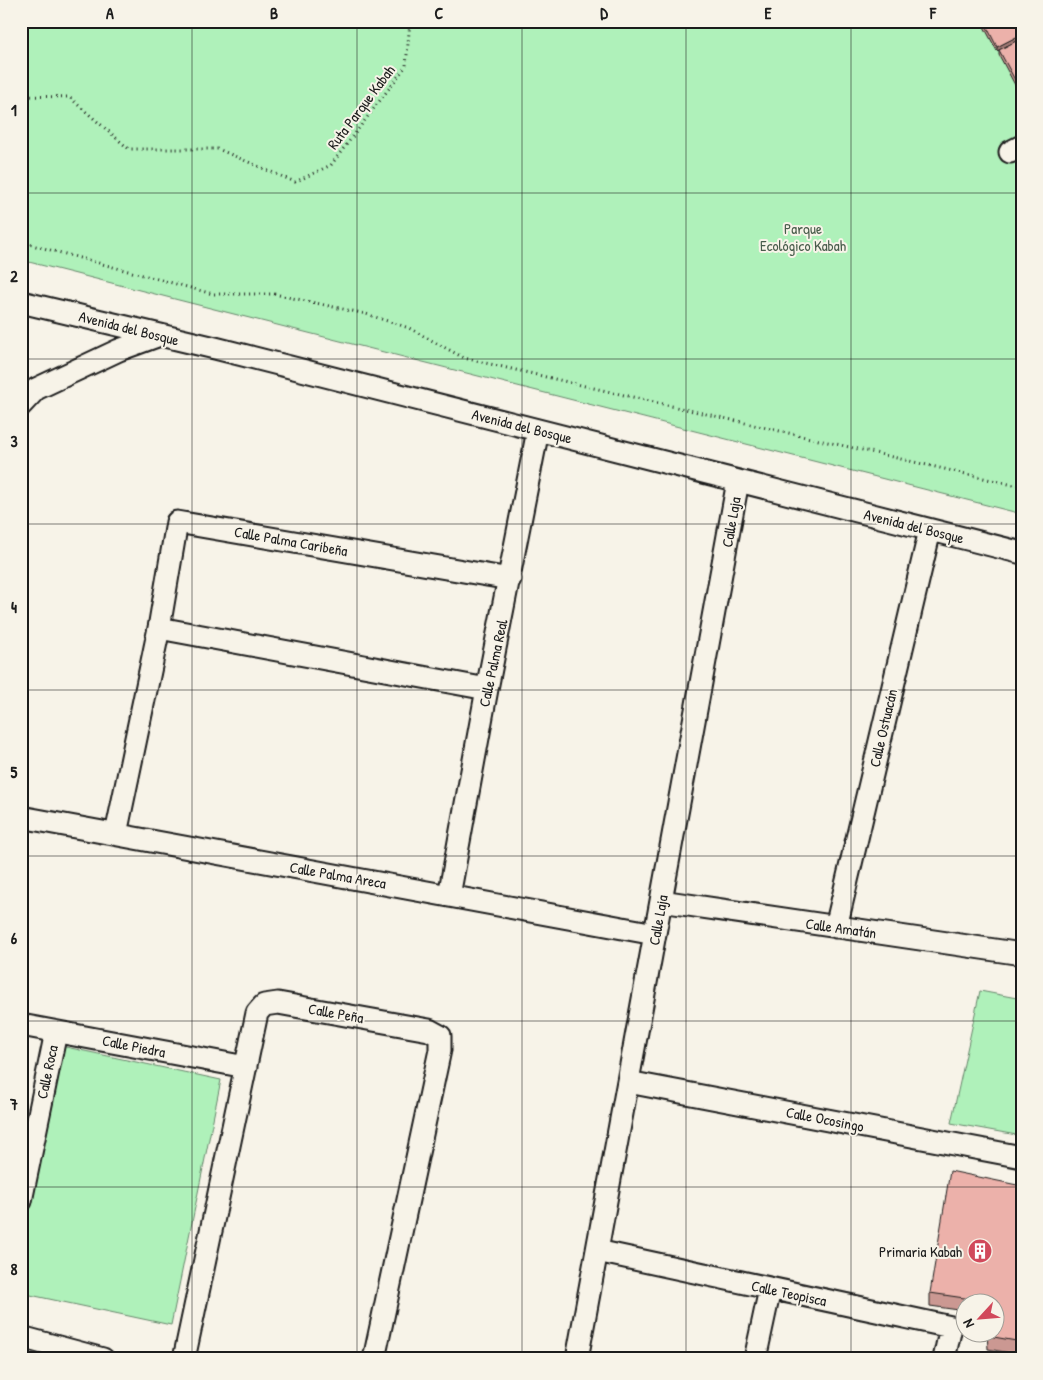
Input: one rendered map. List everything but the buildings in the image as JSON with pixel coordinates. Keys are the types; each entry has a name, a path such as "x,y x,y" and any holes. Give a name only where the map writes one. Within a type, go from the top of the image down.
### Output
{"street":[{"name":"Avenida del Bosque","path":"21,302 160,335 1022,553"},
{"path":"21,405 36,389 119,350 160,335"},
{"name":"Calle Palma Real","path":"449,896 487,689 538,430"},
{"name":"Calle Laja","path":"577,1359 738,481"},
{"name":"Calle Palma Caribeña","path":"116,834 159,628 178,522 510,579"},
{"name":"Calle Ostuacán","path":"836,927 930,530"},
{"path":"159,628 487,689"},
{"name":"Calle Palma Areca","path":"21,817 655,934"},
{"name":"Calle Amatán","path":"661,901 1022,954"},
{"name":"Calle Peña","path":"184,1359 257,1013 264,1005 278,1003 430,1030 440,1036 440,1050 374,1359"},
{"name":"Calle Piedra","path":"21,1025 246,1068"},
{"name":"Calle Roca","path":"21,1201 56,1032"},
{"name":"Calle Ocosingo","path":"628,1082 1022,1156"},
{"name":"Calle Teopisca","path":"597,1251 950,1327 944,1359"},
{"path":"756,1359 770,1289"},
{"path":"21,1336 103,1359"}],"path":[{"name":"Ruta Parque Kabah","path":"21,96 69,97 128,149 218,149 296,182 331,165 406,66 410,21"},
{"path":"21,84 26,95"},
{"path":"21,242 213,294 274,294 366,314 409,328 464,358 1022,488"}],"green space":[{"name":"Parque Ecológico Kabah","path":"21,21 1022,21 1022,514 21,260"},
{"path":"980,991 1022,999 1022,1136 951,1123"},
{"path":"61,1046 221,1080 171,1325 21,1293 21,1238"}],"place":[{"name":"Primaria Kabah","path":"980,1251"}]}
